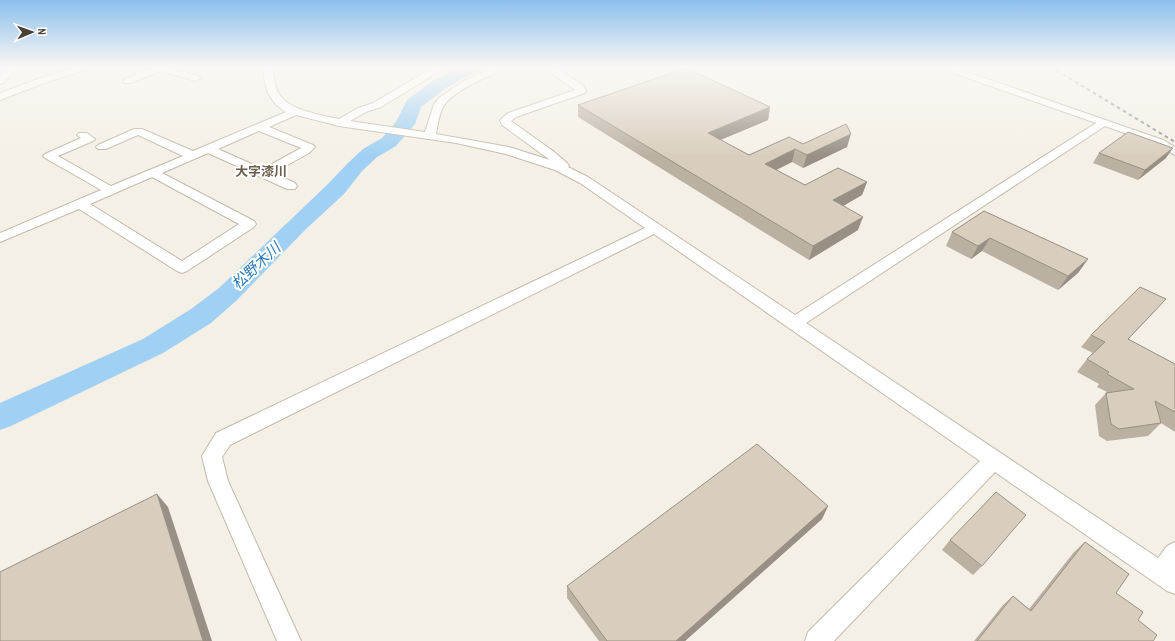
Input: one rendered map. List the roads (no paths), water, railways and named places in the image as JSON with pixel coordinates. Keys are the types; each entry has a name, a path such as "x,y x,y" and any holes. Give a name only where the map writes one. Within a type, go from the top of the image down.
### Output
{"street":[{"path":"274,97 288,109 343,124 467,142 515,151 568,171"},
{"path":"343,124 362,110 377,106 392,97"},
{"path":"427,136 439,104 449,97"},
{"path":"564,97 512,115 505,120 506,123 549,153 568,171 655,228 1168,578 1175,553"},
{"path":"1029,97 1149,138 1175,152"},
{"path":"0,238 261,128 297,111"},
{"path":"795,323 1103,123"},
{"path":"261,128 309,147 305,152 264,173"},
{"path":"102,147 138,131 193,156"},
{"path":"83,136 89,139 49,156 111,190"},
{"path":"209,149 292,186"},
{"path":"80,204 182,268 249,224 153,173"},
{"path":"288,641 218,481 212,456 223,439 655,228"},
{"path":"816,641 994,460"}],"waterway":[{"name":"松野木川","path":"0,417 153,346 201,316 228,294 297,225 336,189 355,167 370,153 389,142 405,124 413,104 423,97"}],"railway":[{"path":"1100,97 1175,142"}],"district":[{"name":"大字漆川","path":"261,171"}]}
